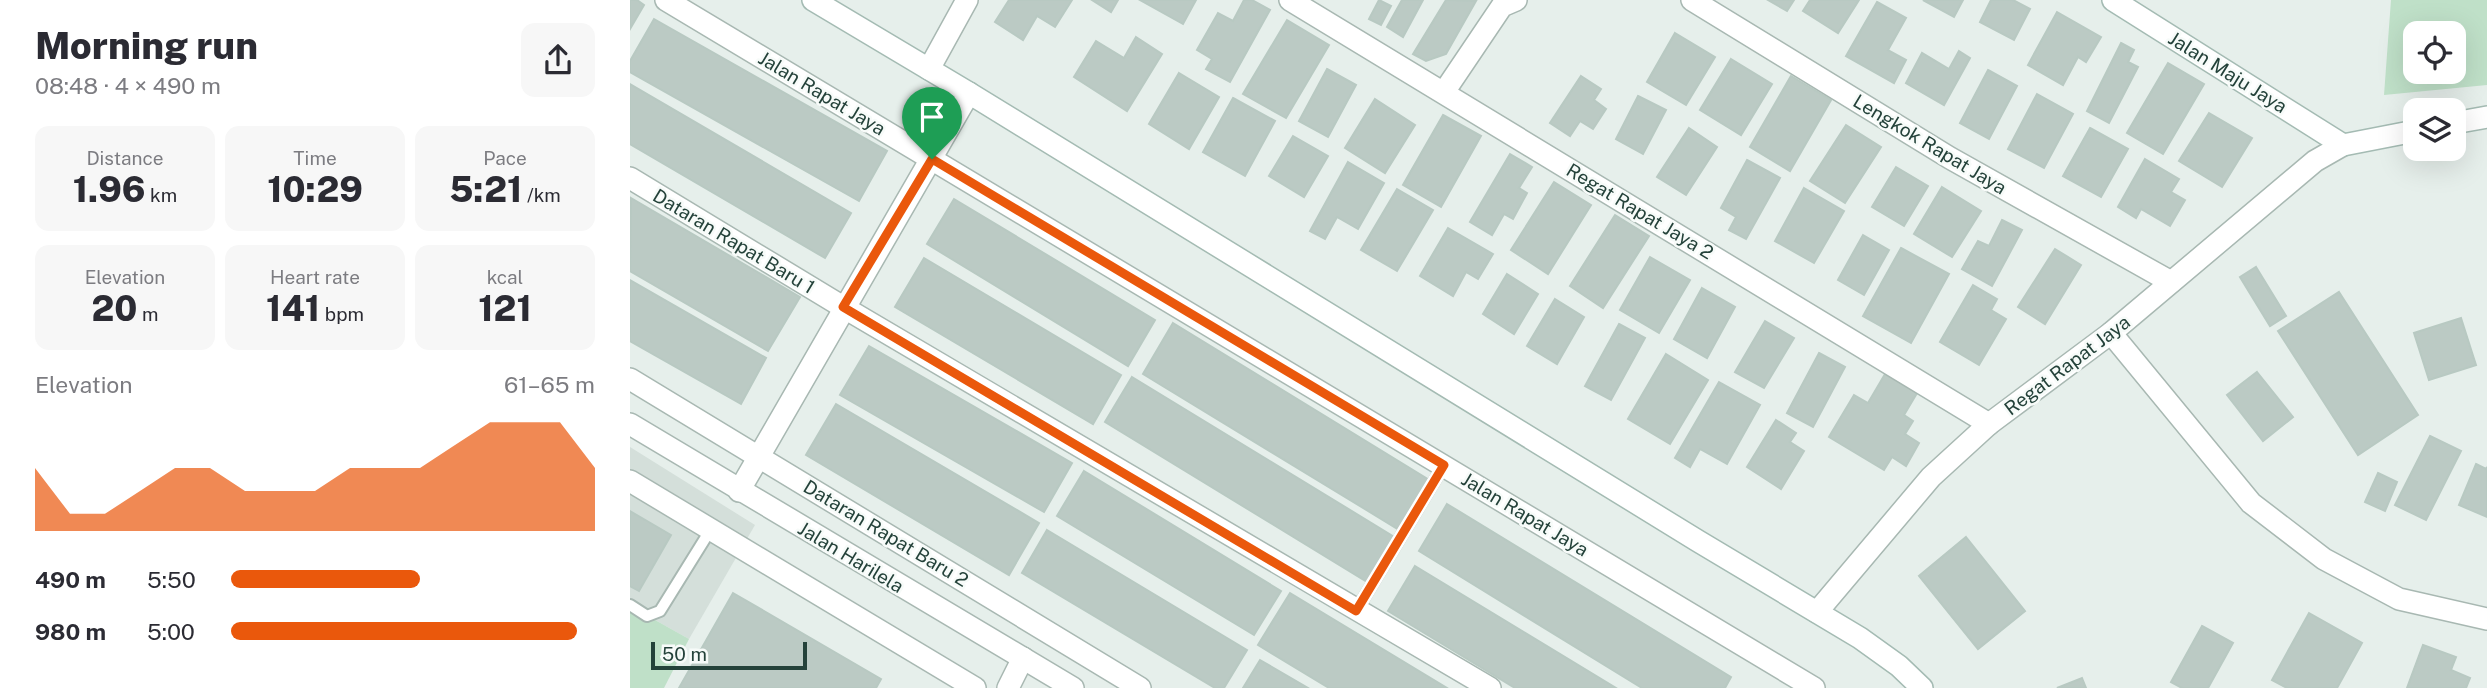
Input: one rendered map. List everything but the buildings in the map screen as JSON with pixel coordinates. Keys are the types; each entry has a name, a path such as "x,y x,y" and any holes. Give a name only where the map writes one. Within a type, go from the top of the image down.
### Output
{"street":[{"name":"Jalan Rapat Jaya","path":"666,0 1444,465 1807,687"},
{"path":"813,0 1860,638 1899,666 1923,688"},
{"path":"929,69 967,0"},
{"name":"Regat Rapat Jaya 2","path":"1290,0 1989,424"},
{"path":"1444,92 1502,6 1516,0"},
{"name":"Lengkok Rapat Jaya","path":"1692,0 1950,158 2171,282"},
{"name":"Jalan Maju Jaya","path":"2113,0 2343,145"},
{"path":"739,491 969,93"},
{"path":"2466,121 2487,117"},
{"name":"Regat Rapat Jaya","path":"1817,612 1931,477 1989,424 2111,333 2315,161 2343,145 2403,133"},
{"name":"Dataran Rapat Baru 1","path":"630,178 843,307 1490,688"},
{"path":"2111,333 2251,503 2324,559 2399,599 2487,619"},
{"name":"Dataran Rapat Baru 2","path":"630,380 1140,688"},
{"name":"Jalan Harilela","path":"630,424 1073,688"},
{"path":"630,481 975,688"},
{"path":"1009,688 1023,658"}],"lane":[{"path":"1356,611 1444,465"},
{"path":"630,605 647,616 660,611 711,529"}],"shaded area":[{"path":"630,447 755,525 689,639 630,606"}],"green space":[{"path":"2391,0 2487,0 2487,85 2384,95"},
{"path":"630,606 689,639 664,688 630,688"}],"route":[{"path":"932,159 1444,465 1356,611 843,307 932,159"}]}
